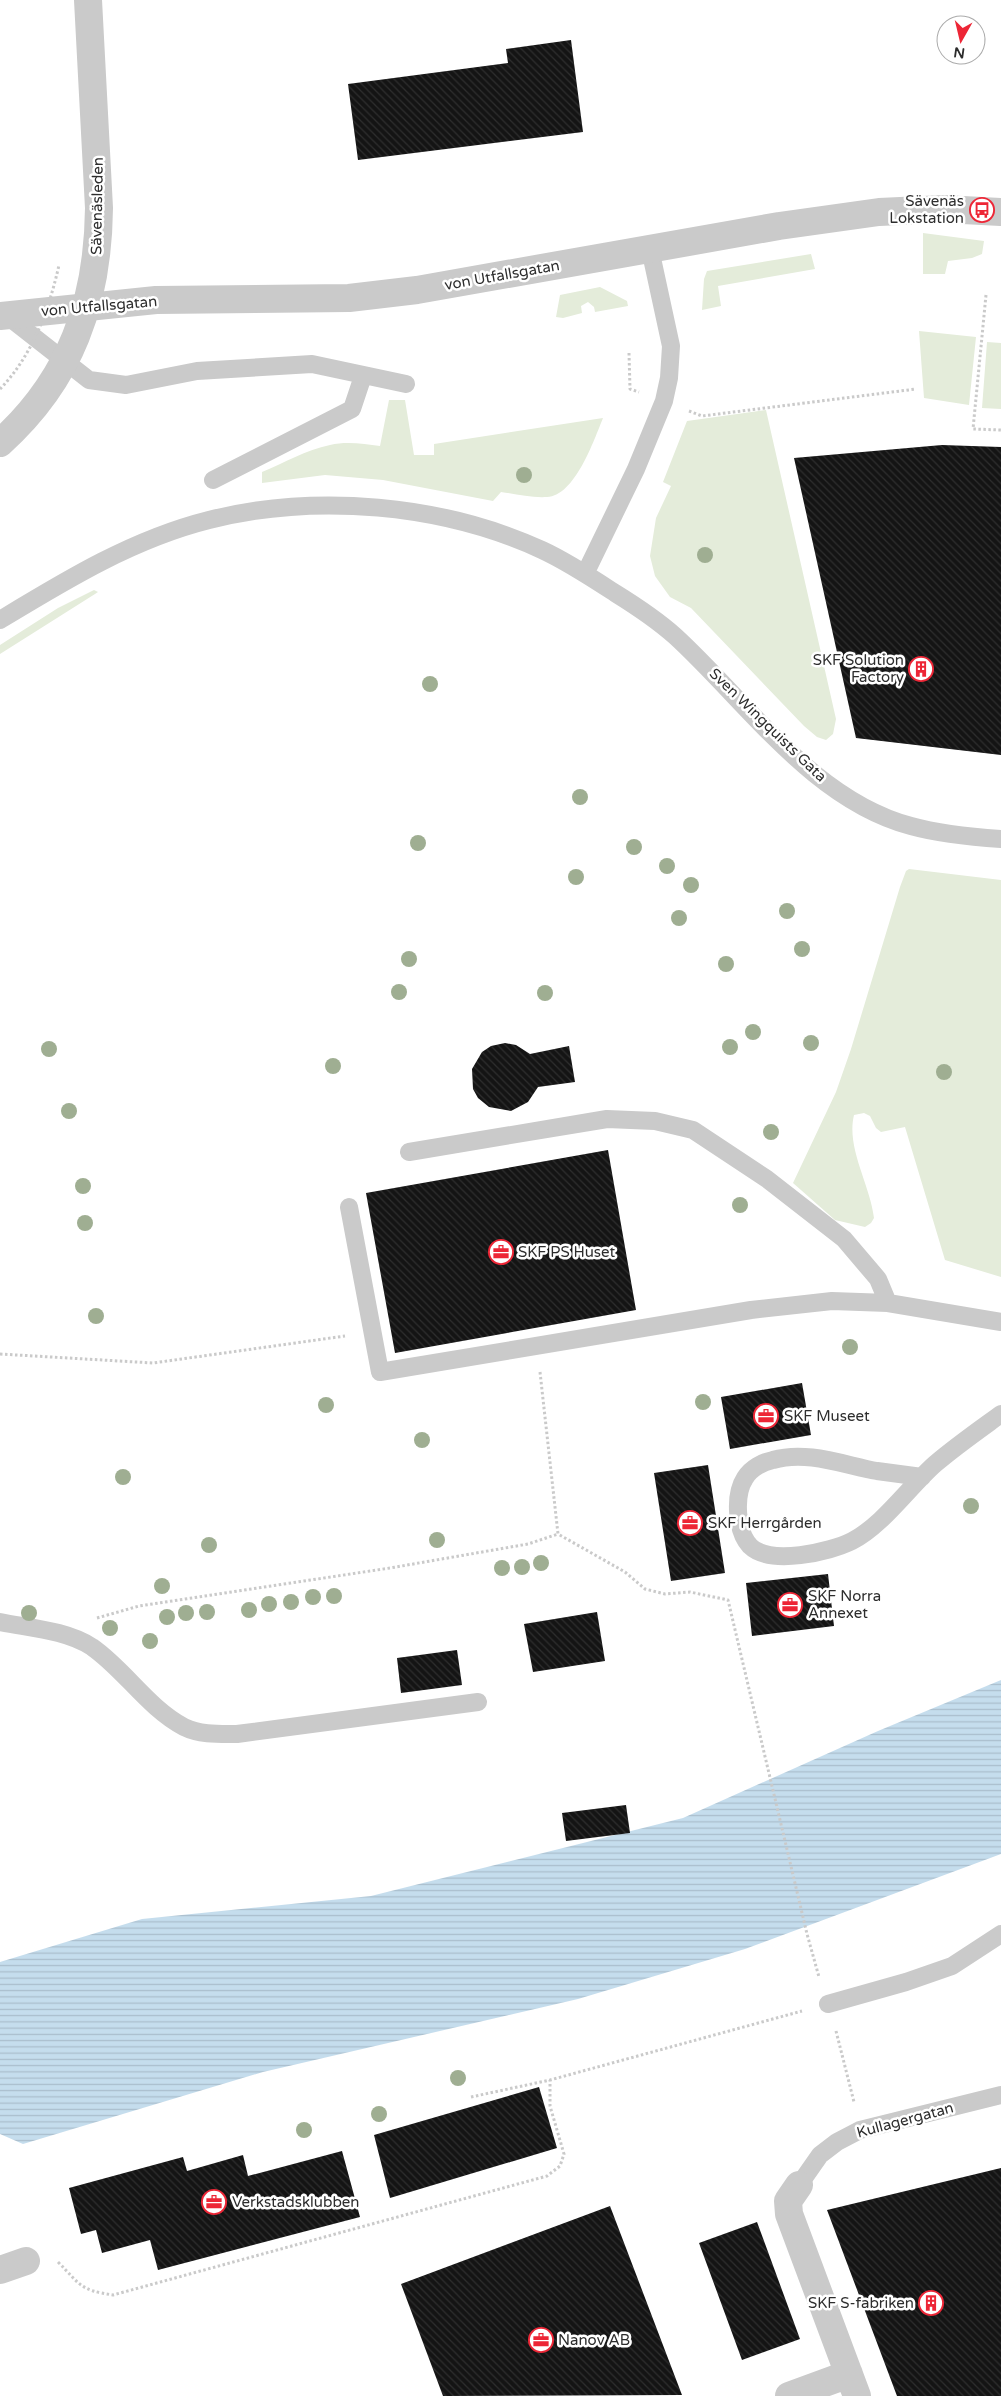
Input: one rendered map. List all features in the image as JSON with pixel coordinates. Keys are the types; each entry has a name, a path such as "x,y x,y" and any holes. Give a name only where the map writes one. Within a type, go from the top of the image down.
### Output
{"street":[{"name":"Sävenäsleden","path":"0,443 19,425 40,400 70,354 90,293 99,240 99,208 96,112 88,0"},
{"name":"von Utfallsgatan","path":"3,315 156,300 349,298 417,290 779,226 879,212 944,209 1001,212"},
{"path":"789,2396 853,2385 788,2214 788,2201 799,2185"},
{"path":"0,2270 26,2261"}],"lane":[{"path":"585,574 636,470 664,401 669,378 671,346 650,249"},
{"path":"3,315 89,380 126,385 197,371 312,364 406,384"},
{"path":"213,480 352,409 363,376"},
{"name":"Sven Wingquists Gata","path":"0,620 100,561 156,536 210,519 274,509 333,504 427,514 486,530 541,550 585,574 673,634 806,767 843,795 877,813 910,826 1001,839"},
{"path":"409,1152 607,1119 656,1121 693,1130 767,1179 844,1239 878,1278 888,1303"},
{"path":"348,1207 380,1372 751,1310 832,1301 888,1303 1001,1322"},
{"path":"922,1477 876,1470 832,1460 796,1457 774,1459 758,1466 745,1478 739,1495 739,1517 743,1534 751,1547 769,1554 799,1556 827,1551 854,1541 880,1520 935,1465 1001,1414"},
{"path":"0,1622 66,1635 91,1646 161,1711 186,1728 211,1734 237,1734 478,1702"},
{"path":"828,2004 906,1982 952,1966 1001,1934"},
{"name":"Kullagergatan","path":"799,2185 820,2155 837,2142 860,2130 1001,2095"}],"path":[{"path":"0,389 16,370 40,326 53,290 61,257"},
{"path":"986,295 973,429 1001,430"},
{"path":"629,353 630,389 702,416 916,388"},
{"path":"0,1354 153,1363 371,1332"},
{"path":"537,1347 558,1534"},
{"path":"66,1635 87,1621 139,1606 390,1568 528,1544 558,1534 625,1572 645,1589 665,1594 690,1592 728,1600 751,1705 807,1934"},
{"path":"471,2097 550,2080 828,2004"},
{"path":"842,2047 860,2130"},
{"path":"26,2261 45,2256 55,2259 78,2286 87,2290 113,2295 547,2176 560,2166 564,2154 550,2106 550,2080"}],"green space":[{"path":"923,233 984,241 982,254 972,258 948,261 945,274 923,274"},
{"path":"811,254 815,269 718,286 721,306 702,310 704,279 707,271"},
{"path":"600,287 627,301 628,306 595,312 594,307 588,302 581,306 582,313 563,318 556,317 560,295"},
{"path":"919,331 976,337 969,405 924,398"},
{"path":"987,342 1001,343 1001,409 982,408"},
{"path":"389,400 405,400 414,455 434,455 434,444 603,418 589,452 575,477 557,494 547,497 501,492 493,501 383,480 325,475 262,483 262,472 321,447 349,443 380,446"},
{"path":"766,410 836,719 833,734 826,740 817,737 804,726 691,608 670,597 655,576 650,556 656,518 671,486 663,482 687,421"},
{"path":"94,590 98,592 0,654 0,645 58,608"},
{"path":"909,869 1001,880 1001,1277 945,1260 905,1127 881,1132 876,1128 870,1116 864,1113 854,1115 853,1140 874,1218 865,1227 835,1220 793,1183 836,1092 851,1049 900,887 906,871"}],"water":[{"path":"1001,1680 1001,1854 745,1949 578,1999 263,2072 23,2144 0,2134 0,1962 142,1919 371,1896 683,1818 878,1731"}],"building":[{"path":"571,40 583,132 358,160 348,84 508,63 506,49"},
{"name":"SKF Solution Factory","path":"942,445 1001,447 1001,755 856,738 794,458"},
{"path":"505,1043 516,1045 530,1054 569,1046 575,1082 538,1087 528,1102 511,1111 489,1107 478,1098 473,1089 472,1069 482,1052 491,1046"},
{"name":"SKF PS Huset","path":"608,1150 636,1310 395,1353 366,1193"},
{"name":"SKF Museet","path":"802,1383 811,1435 730,1449 721,1397"},
{"name":"SKF Herrgården","path":"708,1465 725,1573 671,1581 654,1473"},
{"name":"SKF Norra Annexet","path":"828,1574 834,1626 752,1636 746,1583"},
{"path":"597,1612 605,1661 533,1672 524,1624"},
{"path":"457,1650 462,1685 401,1693 397,1658"},
{"path":"626,1805 630,1833 566,1841 562,1813"},
{"path":"539,2087 557,2148 390,2198 374,2135"},
{"name":"Verkstadsklubben","path":"342,2151 360,2217 158,2270 150,2240 102,2253 96,2230 81,2234 69,2188 183,2157 187,2171 243,2155 248,2176"},
{"name":"SKF S-fabriken","path":"1001,2168 1001,2396 897,2396 827,2210"},
{"name":"Nanov AB","path":"610,2206 682,2395 443,2396 401,2284"},
{"path":"757,2222 800,2339 742,2360 699,2243"}],"place":[{"name":"Sävenäs Lokstation","path":"982,210"},
{"name":"SKF Solution Factory","path":"921,669"},
{"name":"SKF PS Huset","path":"501,1252"},
{"name":"SKF Museet","path":"766,1416"},
{"name":"SKF Herrgården","path":"690,1523"},
{"name":"SKF Norra Annexet","path":"790,1605"},
{"name":"Verkstadsklubben","path":"214,2202"},
{"name":"SKF S-fabriken","path":"931,2303"},
{"name":"Nanov AB","path":"541,2340"}]}
